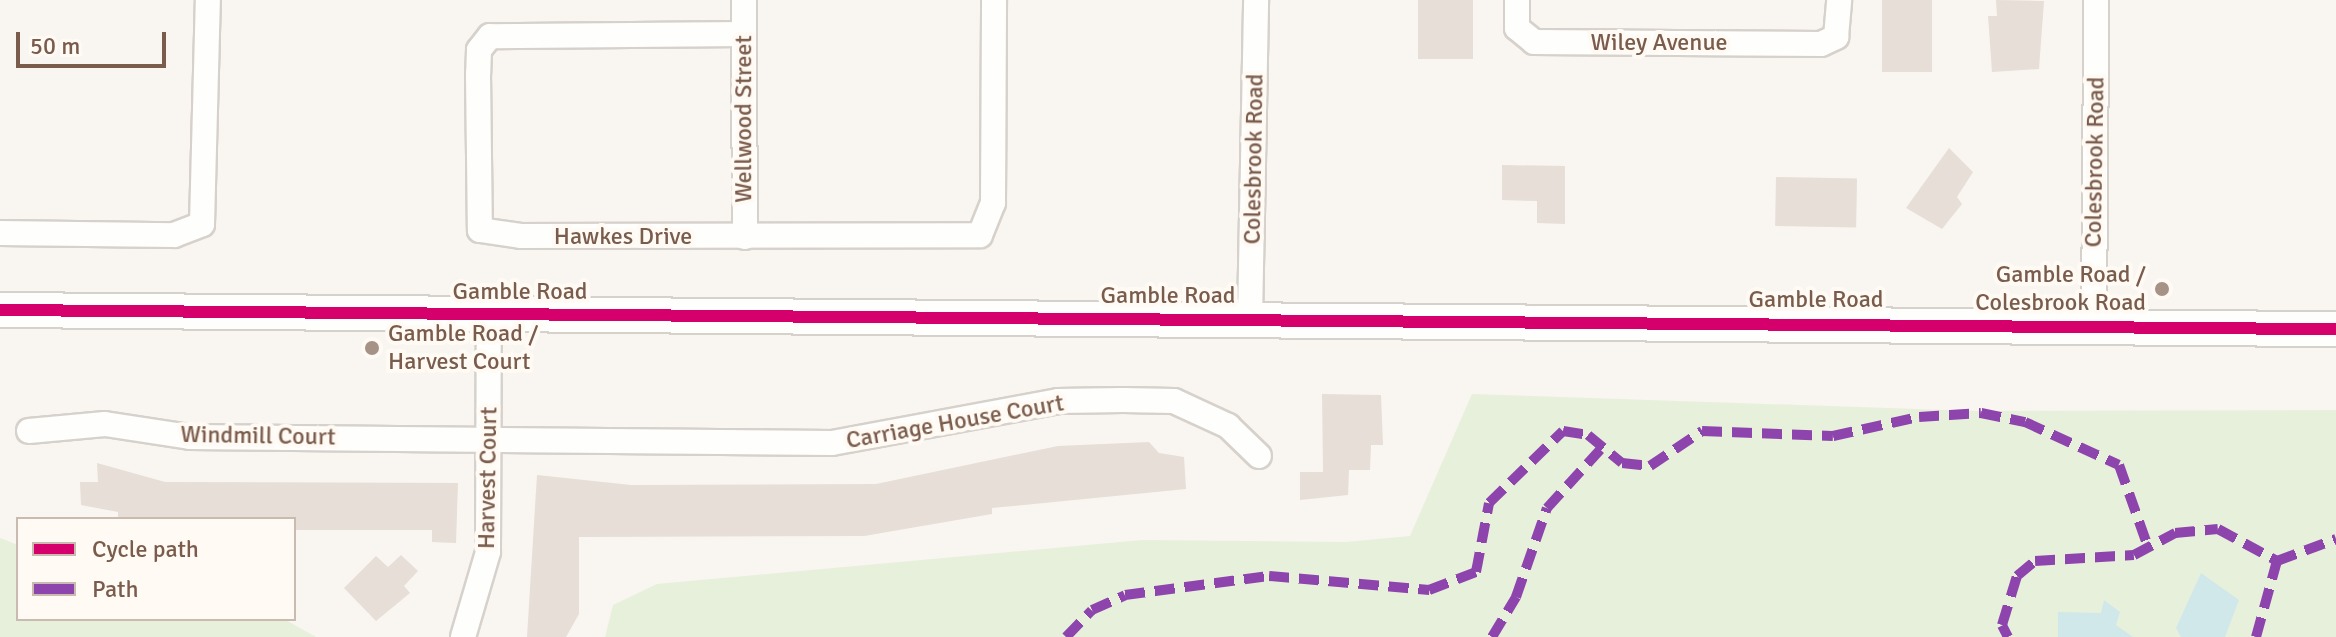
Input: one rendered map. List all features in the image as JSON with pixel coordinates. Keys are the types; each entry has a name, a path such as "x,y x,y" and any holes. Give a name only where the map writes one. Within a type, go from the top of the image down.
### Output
{"main road":[{"name":"Gamble Road","path":"0,310 2094,324 2336,329"}],"street":[{"path":"0,233 174,235 202,224 208,0"},
{"name":"Wellwood Street","path":"744,0 745,237"},
{"name":"Hawkes Drive","path":"744,34 490,36 479,50 477,220 490,236 980,235 993,203 994,0"},
{"name":"Colesbrook Road","path":"1250,319 1256,0"},
{"name":"Wiley Avenue","path":"1517,7 1522,38 1534,42 1821,44 1836,37 1839,0"},
{"name":"Colesbrook Road","path":"2094,324 2096,0"},
{"name":"Harvest Court","path":"463,637 488,552 489,314"},
{"name":"Carriage House Court","path":"489,439 832,443 1058,401 1136,400 1174,401 1228,426 1259,456"},
{"name":"Windmill Court","path":"29,431 105,424 190,437 489,439"}],"green space":[{"path":"1472,394 1976,411 2336,410 2336,637 605,637 613,605 657,584 1142,540 1346,542 1410,536"},
{"path":"0,538 16,544 16,621 288,621 316,637 0,637"}],"water":[{"path":"2201,573 2239,600 2225,637 2181,637 2176,628"},
{"path":"2104,600 2120,612 2116,625 2133,637 2058,637 2058,612 2101,613"}],"building":[{"path":"1418,0 1473,0 1473,59 1418,59"},
{"path":"1882,0 1932,0 1932,72 1882,72"},
{"path":"1996,0 2044,1 2039,69 1992,72 1988,16 1997,16"},
{"path":"1949,148 1973,172 1957,197 1962,204 1942,229 1906,208"},
{"path":"1502,165 1565,166 1565,224 1537,223 1537,201 1502,200"},
{"path":"1776,177 1857,178 1856,227 1775,226"},
{"path":"1322,394 1381,395 1383,445 1371,445 1370,470 1349,470 1348,495 1300,500 1300,472 1323,472"},
{"path":"1149,442 1159,453 1184,457 1186,489 992,508 992,514 864,536 579,537 579,614 566,637 527,637 537,475 631,485 876,484 1058,446"},
{"path":"97,463 165,482 458,483 456,543 432,542 432,530 296,530 296,517 118,517 118,512 81,505 80,482 98,482"},
{"path":"401,555 418,571 404,586 410,593 376,621 344,588 376,556 388,567"}],"marked path":[{"path":"1066,637 1092,610 1125,595 1269,576 1429,590 1476,572 1489,503 1563,431 1588,435 1622,463 1650,466 1702,431 1833,436 1919,417 1981,413 2025,422 2119,465 2148,547"},
{"path":"1492,637 1516,597 1547,508 1600,450"},
{"path":"2008,637 2002,625 2017,576 2035,561 2134,555 2175,533 2218,529 2277,561"},
{"path":"2277,561 2336,539"},
{"path":"2256,637 2277,561"}],"cycle path":[{"path":"0,310 2336,329"}],"place":[{"name":"Gamble Road / Colesbrook Road","path":"2162,289"},
{"name":"Gamble Road / Harvest Court","path":"372,348"}]}
